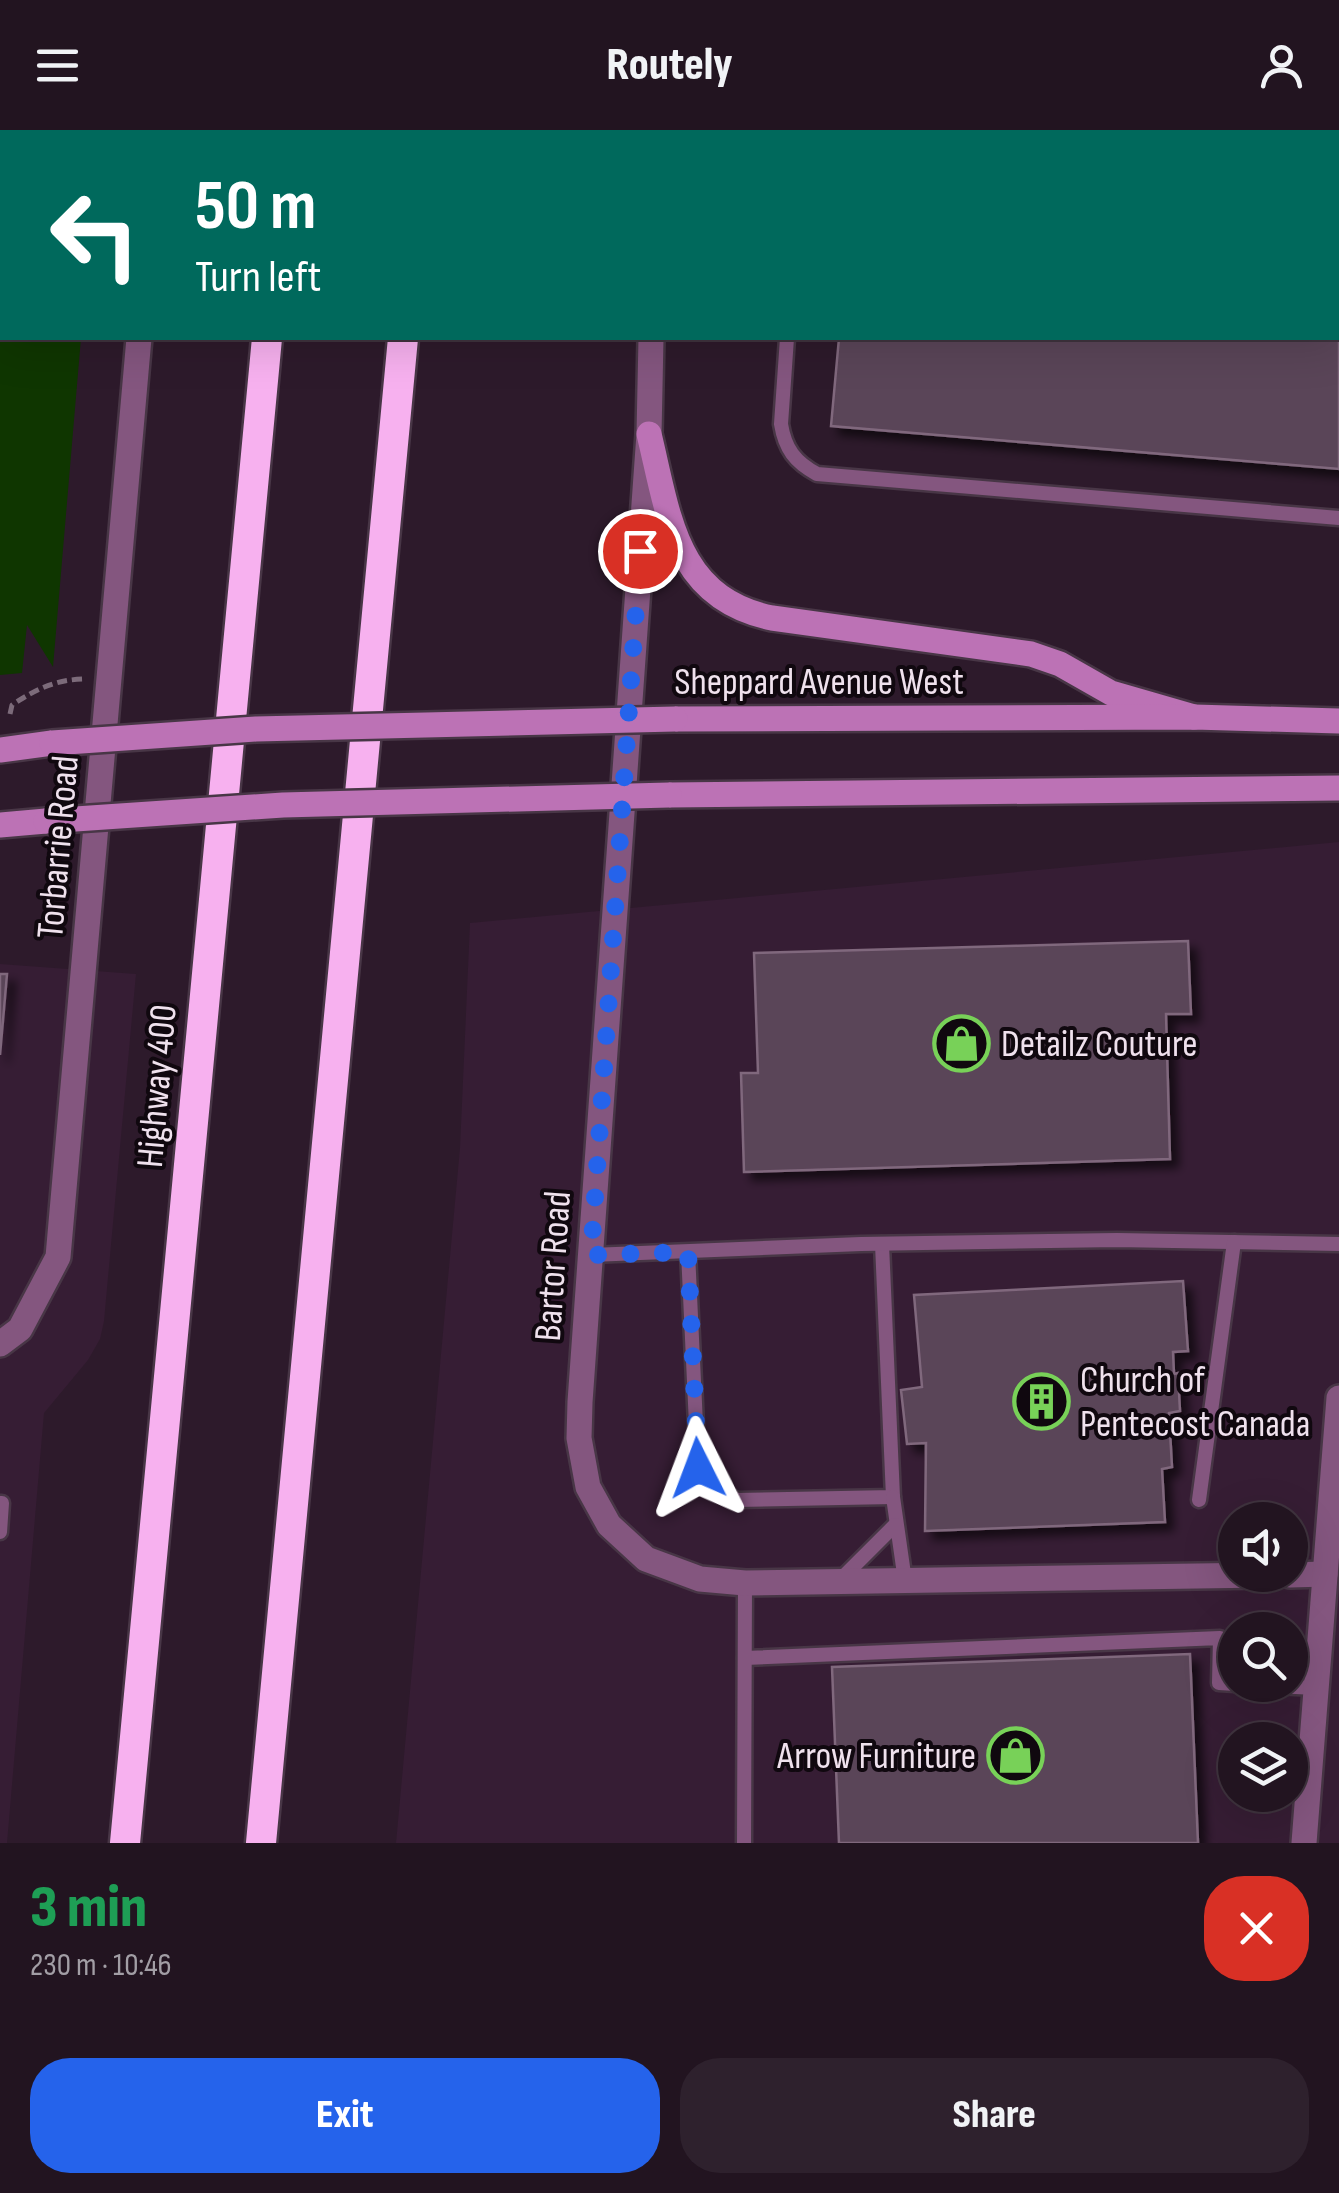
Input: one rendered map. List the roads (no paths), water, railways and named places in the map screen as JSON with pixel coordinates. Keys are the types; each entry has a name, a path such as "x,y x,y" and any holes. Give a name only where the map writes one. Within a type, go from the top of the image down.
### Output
{"highway":[{"name":"Highway 400","path":"125,1843 267,340"},
{"path":"261,1843 403,340"}],"main road":[{"path":"649,434 672,528 702,583 727,603 772,618 1032,654 1060,664 1110,693 1194,717"},
{"name":"Sheppard Avenue West","path":"0,750 256,729 675,719 1194,717 1339,721"},
{"path":"0,825 282,805 669,795 1339,788"}],"street":[{"name":"Torbarrie Road","path":"0,1344 20,1329 58,1257 139,340"},
{"name":"Bartor Road","path":"651,340 649,434 579,1438 588,1487 609,1526 646,1559 700,1579 745,1583 1218,1576"},
{"path":"1304,1843 1339,1398"},
{"path":"1308,1574 1325,1574"}],"lane":[{"path":"787,340 782,434 798,462 817,474 1339,518"},
{"path":"591,1255 1117,1240 1339,1244"},
{"path":"1199,1500 1234,1242"},
{"path":"882,1244 892,1497 905,1581"},
{"path":"688,1252 698,1468 711,1486 737,1500 892,1497"},
{"path":"0,1503 0,1532"},
{"path":"839,1582 895,1525"},
{"path":"744,1843 745,1583"},
{"path":"744,1658 1218,1638"},
{"path":"1308,1688 1316,1688"}],"place":[{"name":"Detailz Couture","path":"962,1043"},
{"name":"Church of Pentecost Canada","path":"1041,1401"},
{"name":"Arrow Furniture","path":"1015,1755"}]}
